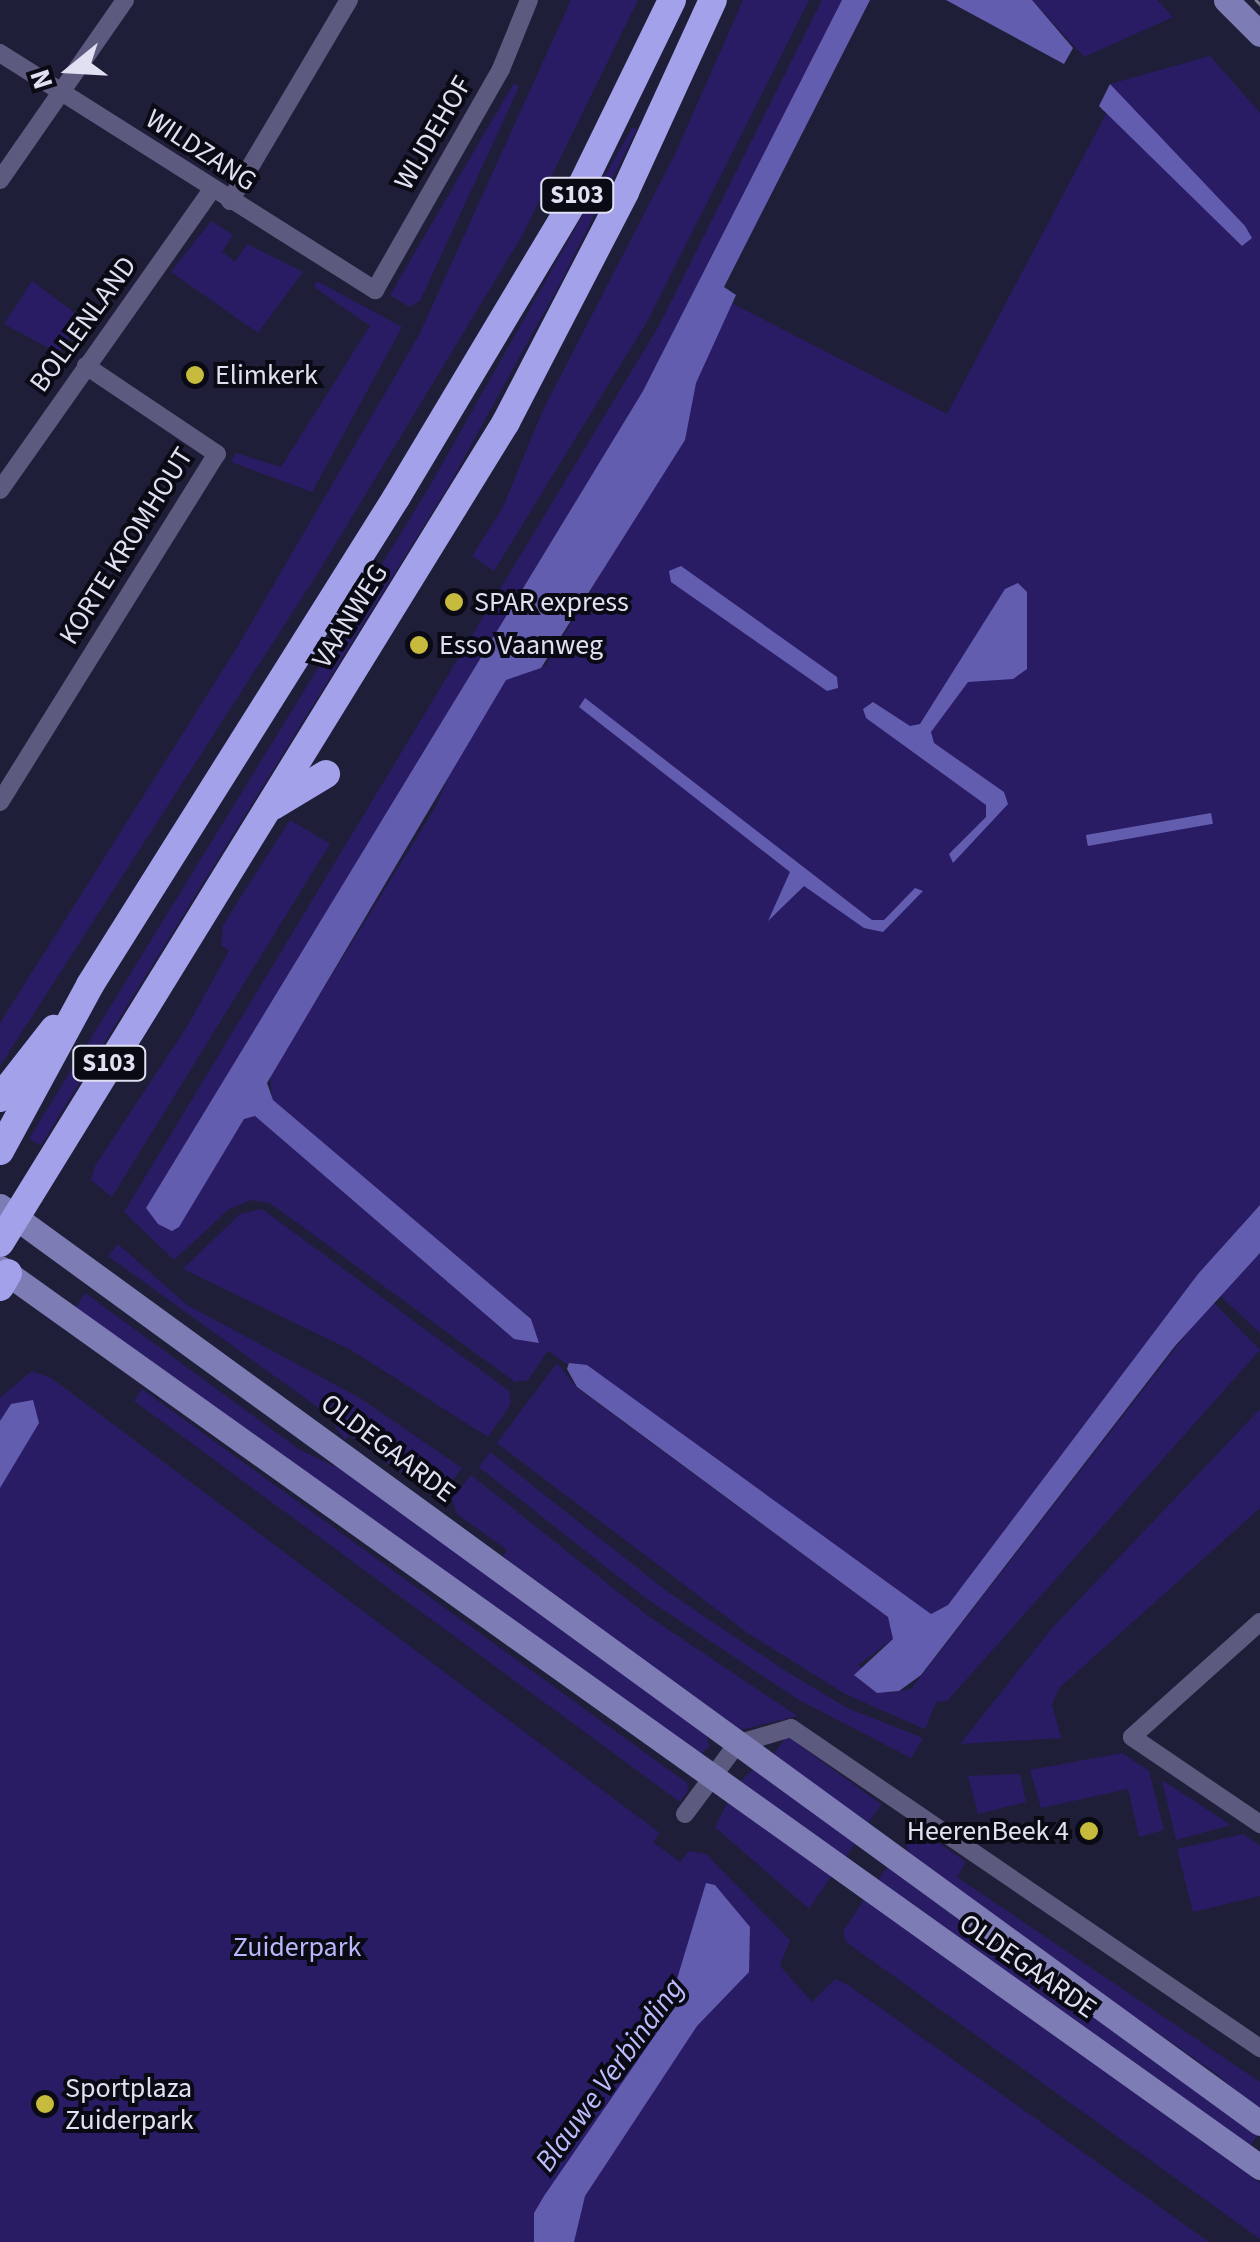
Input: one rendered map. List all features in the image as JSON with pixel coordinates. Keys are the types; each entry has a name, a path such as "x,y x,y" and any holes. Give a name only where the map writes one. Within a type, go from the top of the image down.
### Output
{"highway":[{"name":"VAANWEG","path":"0,1151 90,985 467,383 576,197 672,0"},
{"name":"VAANWEG","path":"0,1243 10,1212 448,520 576,289 712,0"},
{"path":"441,571 448,520"},
{"path":"267,809 326,774"},
{"path":"0,1098 90,985"}],"main road":[{"path":"1226,0 1260,34"},
{"name":"OLDEGAARDE","path":"10,1212 1260,2123"},
{"name":"OLDEGAARDE","path":"2,1276 1260,2167"}],"street":[{"path":"0,180 125,0"},
{"path":"230,201 349,0"},
{"name":"WIJDEHOF","path":"375,290 502,69 530,0"},
{"name":"WILDZANG","path":"0,53 211,191 375,290"},
{"name":"BOLLENLAND","path":"0,490 211,191"},
{"name":"KORTE KROMHOUT","path":"0,802 217,454 86,366"},
{"path":"1260,1622 1132,1737 1260,1824"},
{"path":"685,1814 737,1744 791,1728 1260,2048"}],"green space":[{"path":"571,0 638,0 522,236 321,568 0,1066 0,1023 238,646 419,335"},
{"path":"743,0 809,0 648,320 494,571 472,556 502,509 543,410 676,152"},
{"path":"822,0 842,0 643,391 146,1208 178,1227 244,1119 255,1116 514,1339 537,1337 531,1319 272,1100 270,1075 435,808 477,713 507,678 546,665 678,444 716,295 947,414 1107,112 1242,246 1251,238 1110,84 1210,56 1260,113 1260,1205 1198,1274 948,1605 930,1614 548,1351 528,1380 515,1382 270,1203 251,1200 229,1209 174,1260 124,1212 660,324"},
{"path":"1032,0 1157,0 1173,17 1084,57"},
{"path":"514,83 519,87 420,301 409,307 390,295"},
{"path":"632,128 637,129 562,280 449,485 41,1145 29,1139 428,489"},
{"path":"211,221 233,235 222,252 235,262 247,244 303,272 258,333 171,272"},
{"path":"32,281 83,319 58,353 4,324"},
{"path":"317,281 402,327 312,492 231,462 236,453 281,467 370,326 314,287"},
{"path":"290,820 330,844 112,1197 91,1180 95,1166 188,1025 229,951 221,945 223,925"},
{"path":"262,1209 509,1391 511,1404 488,1437 351,1350 183,1269 240,1214"},
{"path":"118,1244 187,1305 360,1398 462,1468 444,1492 431,1495 349,1435 345,1440 327,1414 108,1256"},
{"path":"1260,1253 1260,1333 1218,1294"},
{"path":"85,1293 300,1450 349,1473 706,1732 709,1746 699,1756 73,1312"},
{"path":"1212,1301 1260,1350 947,1701 936,1702 925,1729 847,1695 749,1634 497,1443 557,1363 577,1388 888,1617 893,1639 858,1665 887,1693 911,1689"},
{"name":"Zuiderpark","path":"32,1371 51,1378 660,1833 653,1842 680,1862 689,1851 706,1854 790,1940 780,1966 812,2002 835,1979 848,1985 1209,2242 0,2242 0,1438 11,1404 0,1421 0,1398"},
{"path":"142,1389 687,1783 688,1791 680,1802 134,1401"},
{"path":"1260,1409 1260,1508 1059,1688 1052,1705 1061,1738 960,1744 1053,1627"},
{"path":"490,1452 668,1592 784,1670 847,1708 923,1738 911,1758 799,1700 644,1597 479,1467"},
{"path":"471,1475 648,1616 797,1716 732,1732 523,1580 503,1555 507,1550 456,1513 452,1498"},
{"path":"787,1736 882,1805 864,1829 769,1760"},
{"path":"1122,1753 1149,1771 1164,1830 1139,1837 1128,1789 1041,1808 1030,1770"},
{"path":"755,1767 858,1840 841,1863 739,1783"},
{"path":"1020,1774 1026,1802 978,1814 968,1776"},
{"path":"1162,1780 1231,1825 1176,1840"},
{"path":"729,1800 832,1875 809,1909 715,1827"},
{"path":"916,1827 966,1862 957,1877 1260,2082 1260,2111 1214,2072 914,1863 906,1846"},
{"path":"1243,1834 1260,1846 1260,1896 1193,1912 1177,1849"},
{"path":"889,1865 1259,2134 1245,2153 875,1884"},
{"path":"865,1898 1260,2183 1260,2239 846,1942 843,1932"}],"shaded area":[{"path":"842,0 870,0 724,287 736,295 696,383 685,440 541,668 506,680 267,1083 273,1100 531,1319 539,1343 514,1339 255,1116 244,1119 179,1227 172,1231 158,1224 146,1208 643,391"},
{"path":"946,0 1032,0 1073,48 1064,64"},
{"path":"1110,84 1252,238 1242,246 1099,106"},
{"path":"681,566 837,677 838,688 827,691 671,582 669,571"},
{"path":"1018,583 1027,592 1027,669 1013,679 968,682 931,732 934,743 1004,792 1008,804 953,863 949,854 986,817 986,805 866,718 863,709 873,702 910,726 920,724 1005,589"},
{"path":"585,698 872,920 884,920 915,888 923,891 883,932 864,928 804,886 768,921 790,872 579,707"},
{"path":"1211,813 1213,824 1088,846 1086,835"},
{"path":"1260,1205 1260,1253 1175,1346 921,1675 899,1691 877,1693 854,1675 893,1639 888,1617 577,1387 567,1369 569,1363 587,1365 931,1614 948,1605 1198,1274"},
{"path":"33,1400 39,1423 0,1488 0,1421 11,1404"},
{"path":"706,1883 715,1885 750,1927 749,1972 697,2026 585,2196 574,2242 534,2242 534,2213 544,2196 664,2022"}],"tram line":[{"path":"1256,0 1260,4"}],"place":[{"name":"Elimkerk","path":"195,375"},
{"name":"SPAR express","path":"454,602"},
{"name":"Esso Vaanweg","path":"419,645"},
{"name":"HeerenBeek 4","path":"1089,1831"},
{"name":"Sportplaza Zuiderpark","path":"45,2104"}],"water label":[{"name":"Blauwe Verbinding","path":"610,2075"}]}
